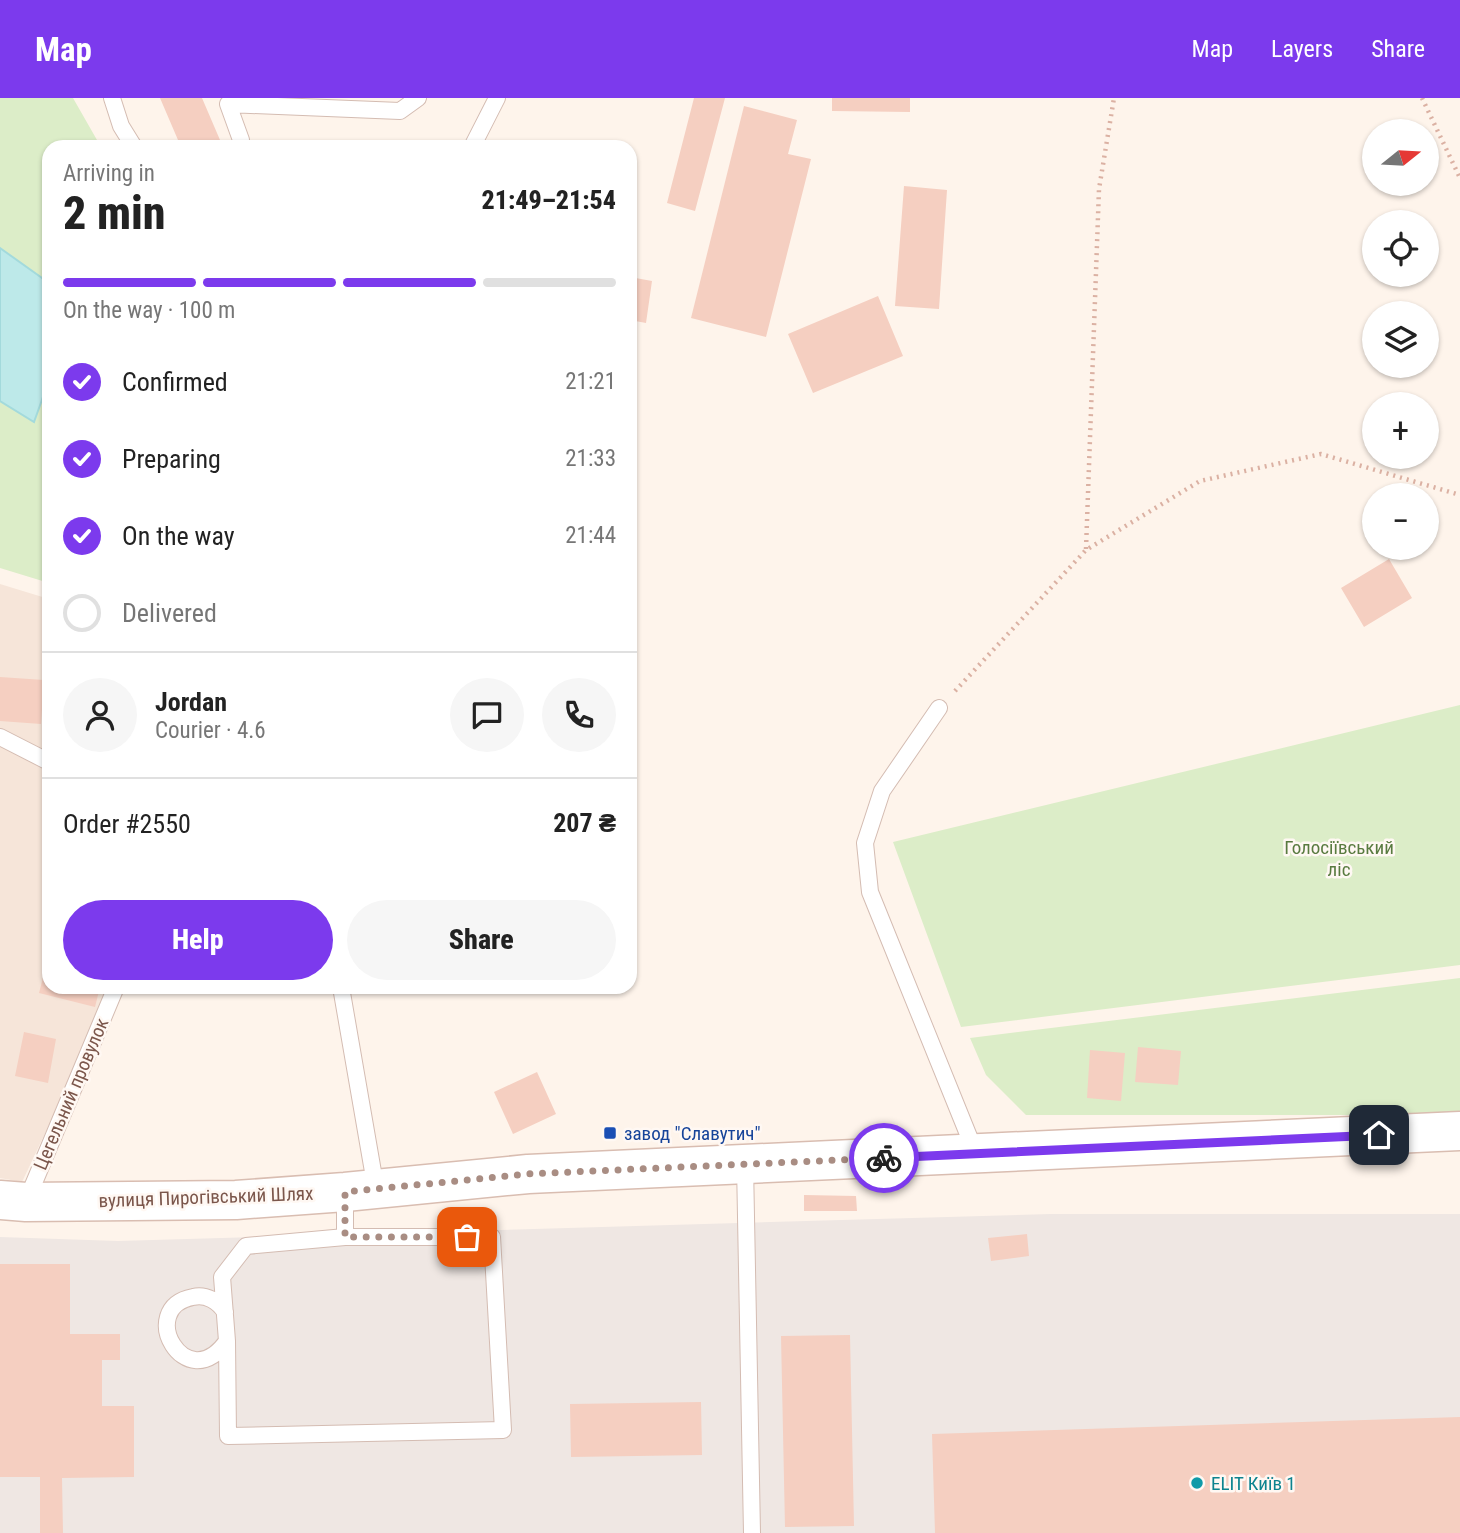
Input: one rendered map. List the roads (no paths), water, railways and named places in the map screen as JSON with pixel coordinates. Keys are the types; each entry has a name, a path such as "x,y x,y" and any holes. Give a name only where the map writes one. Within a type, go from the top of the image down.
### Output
{"street":[{"name":"вулиця Пирогівський Шлях","path":"13,1201 236,1200 527,1174 1460,1131"}],"lane":[{"path":"112,98 121,125 130,140"},
{"path":"241,140 226,101 400,111 418,98"},
{"path":"476,140 497,98"},
{"path":"939,708 882,791 865,843 870,892 976,1154"},
{"path":"0,737 42,758"},
{"name":"Цегельний провулок","path":"13,1201 113,994"},
{"path":"342,994 360,1191 345,1237"},
{"path":"745,1164 752,1533"},
{"path":"345,1237 492,1237 503,1430 228,1436 227,1341 222,1277 246,1246 345,1237"},
{"path":"225,1312 209,1298 197,1296 176,1305 169,1314 166,1326 167,1337 173,1348 183,1356 195,1360 208,1358 219,1352 227,1341"}],"water":[{"path":"0,248 42,278 42,400 34,422 0,401"}],"place":[{"name":"завод \"Славутич\"","path":"610,1133"},
{"name":"ELIT Київ 1","path":"1197,1483"}],"park label":[{"name":"Голосіївський ліс","path":"1339,858"}]}
